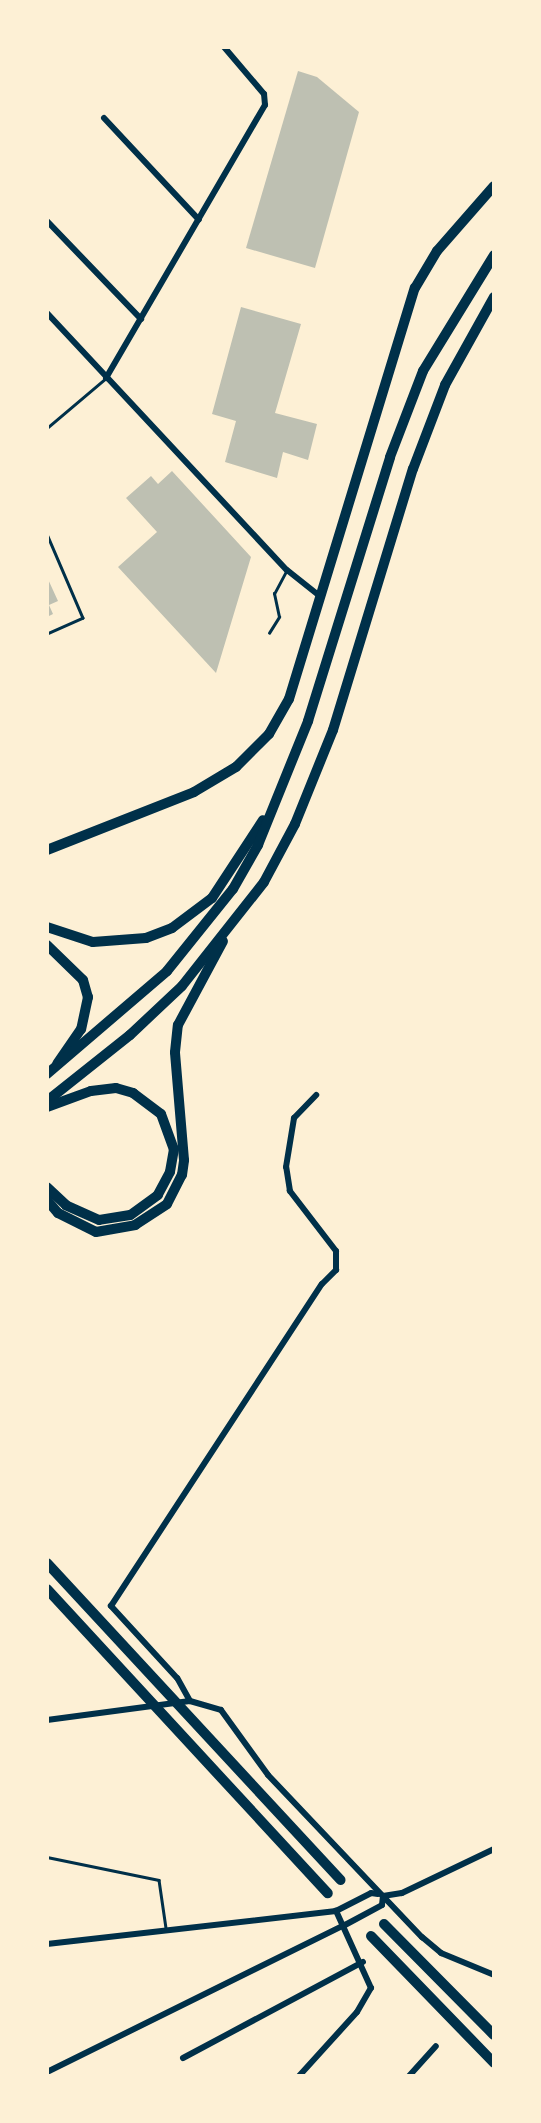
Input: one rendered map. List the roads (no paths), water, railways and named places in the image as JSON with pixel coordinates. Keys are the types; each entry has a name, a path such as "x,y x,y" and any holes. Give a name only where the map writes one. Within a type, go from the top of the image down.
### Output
{"highway":[{"path":"51,1071 167,971 207,924 258,845 308,721 390,457 424,371 494,255"},
{"path":"47,1101 130,1034 224,937 264,882 295,824 332,730 413,469 445,385 494,297"},
{"path":"47,927 93,942 146,938 172,928 212,898 278,797"},
{"path":"47,1200 58,1213 96,1232 135,1225 167,1204 182,1175 184,1160 175,1052 178,1025 188,1000 218,957 224,937"},
{"path":"47,945 83,980 88,997 81,1029 51,1071"},
{"path":"47,1107 91,1091 116,1088 133,1093 161,1114 173,1149 170,1172 158,1195 147,1207 123,1217 99,1220 82,1214 47,1187"},
{"path":"49,1564 341,1880"},
{"path":"47,1589 328,1893"},
{"path":"384,1924 494,2035"},
{"path":"371,1936 494,2063"}],"main road":[{"path":"47,850 194,792 236,767 269,734 289,699 415,288 438,251 494,186"}],"street":[{"path":"106,378 265,105 264,94 224,47"},
{"path":"104,118 199,220"},
{"path":"47,221 141,319"},
{"path":"47,313 287,570 321,597"},
{"path":"190,1701 177,1678 111,1606 322,1283 335,1270 336,1251 290,1191 286,1167 294,1118 316,1095"},
{"path":"47,1720 190,1701 221,1710 233,1722 268,1775 441,1953 494,1975"},
{"path":"47,1944 166,1928 336,1911 371,1893 383,1896 402,1893 494,1849"},
{"path":"47,2072 345,1925 382,1905 383,1896"},
{"path":"302,2075 367,1999 371,1988 363,1962 336,1911"},
{"path":"183,2058 363,1962"},
{"path":"409,2076 436,2046"}],"lane":[{"path":"47,428 106,378"},
{"path":"47,534 83,618 47,634"},
{"path":"269,633 279,617 274,594 287,570"},
{"path":"47,1857 159,1880 166,1928"}]}
